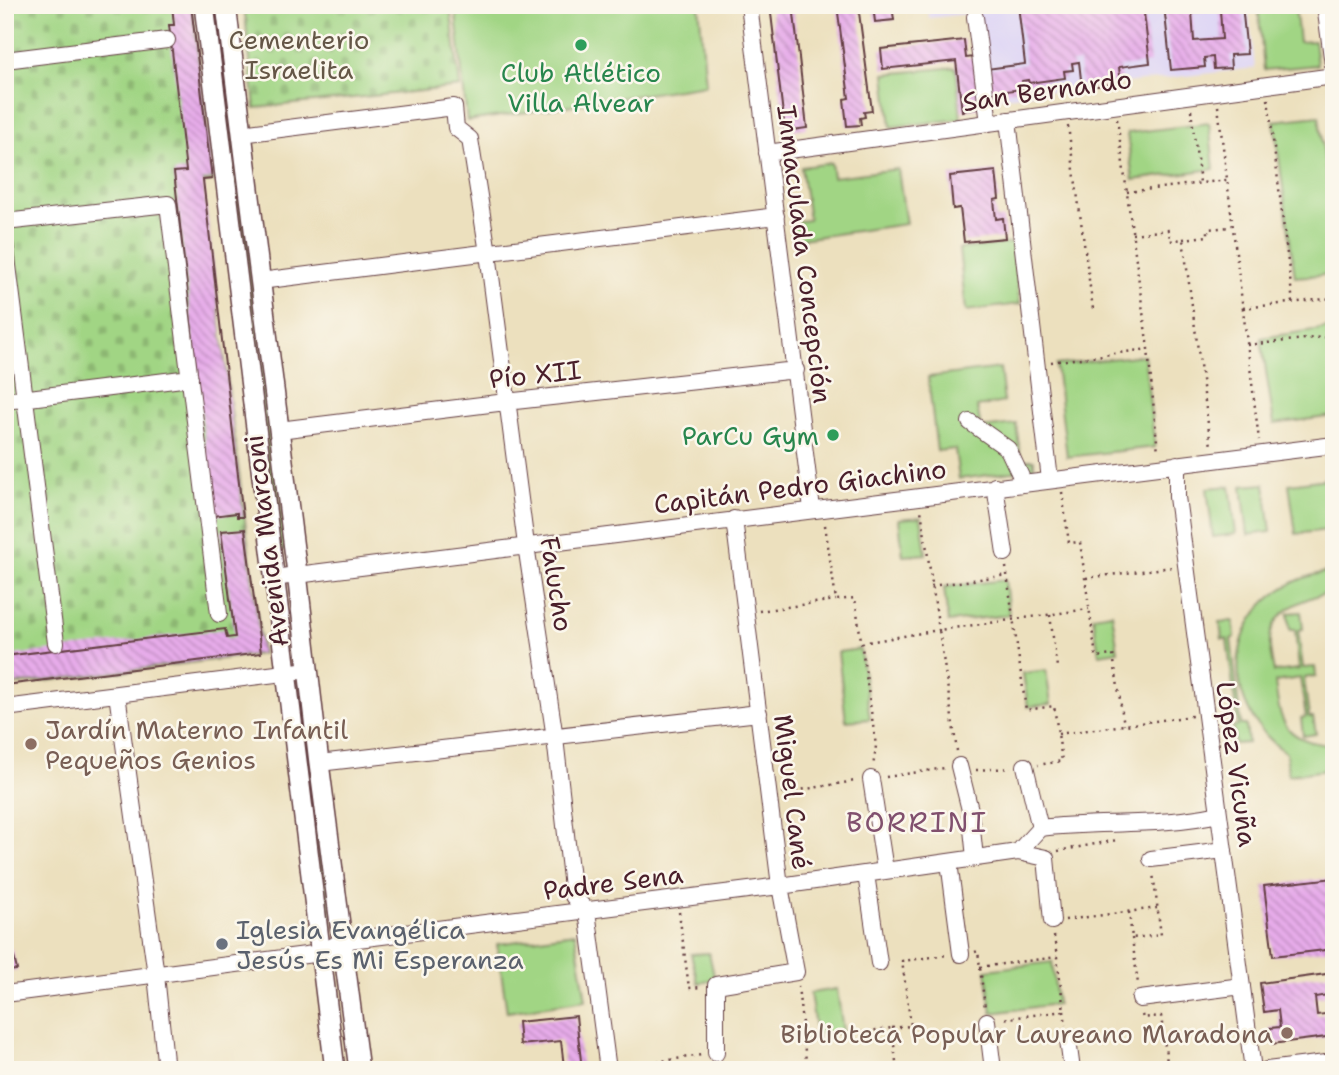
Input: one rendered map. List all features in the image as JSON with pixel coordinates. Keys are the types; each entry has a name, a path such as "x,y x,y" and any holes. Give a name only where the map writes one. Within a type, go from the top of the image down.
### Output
{"main road":[{"name":"Avenida Marconi","path":"204,5 335,1070"},
{"name":"Avenida Marconi","path":"226,5 359,1070"}],"street":[{"name":"Inmaculada Concepción","path":"749,5 796,370 817,508"},
{"path":"1325,5 1334,74"},
{"path":"975,17 989,123"},
{"path":"5,60 167,40"},
{"name":"San Bernardo","path":"767,153 1266,86 1334,74"},
{"name":"Falucho","path":"240,134 454,107 456,128 470,139 555,738 573,896 587,911 608,1069"},
{"path":"1008,120 1037,363 1055,479"},
{"path":"5,222 168,204 219,614"},
{"path":"260,281 776,216"},
{"path":"5,242 56,643"},
{"name":"Pío XII","path":"279,430 796,370"},
{"path":"5,401 190,379"},
{"path":"970,422 1008,449 1024,483"},
{"name":"Capitán Pedro Giachino","path":"273,578 1334,444"},
{"name":"López Vicuña","path":"1177,464 1177,497 1253,1070"},
{"path":"995,486 1004,553"},
{"name":"Miguel Cané","path":"734,519 780,886 796,972"},
{"path":"5,708 307,670"},
{"path":"117,694 156,975 166,1070"},
{"path":"319,764 759,713"},
{"path":"960,766 970,810 975,858"},
{"path":"1025,766 1040,828"},
{"path":"871,779 885,870"},
{"path":"1018,852 1040,828 1073,824 1189,821 1219,814"},
{"path":"1151,859 1224,850"},
{"path":"1018,852 1046,858 1052,921"},
{"name":"Padre Sena","path":"5,994 321,953 342,941 780,886 1018,852"},
{"path":"949,862 961,954"},
{"path":"866,874 879,963"},
{"path":"716,1053 716,985 796,972"},
{"path":"1140,999 1242,986"},
{"path":"987,1021 993,1070"},
{"path":"1068,1040 1072,1070"},
{"path":"1267,1070 1334,1062"}],"path":[{"path":"1266,86 1293,303"},
{"path":"1216,92 1261,453"},
{"path":"1190,96 1200,183"},
{"path":"1115,106 1148,349 1160,466"},
{"path":"1065,113 1093,309"},
{"path":"1127,192 1227,180"},
{"path":"1132,234 1168,230 1170,241 1209,236 1208,229 1233,226"},
{"path":"1183,239 1213,459"},
{"path":"1243,308 1334,298"},
{"path":"1247,345 1334,336"},
{"path":"1037,363 1148,349"},
{"path":"1055,479 1069,543 1080,542 1096,657 1113,655 1124,725"},
{"path":"919,496 960,766"},
{"path":"817,508 836,600"},
{"path":"1085,578 1186,565"},
{"path":"769,795 960,766 978,771 1062,761 1054,706 1026,710 1007,575 931,586"},
{"path":"746,613 855,598 876,746 871,779"},
{"path":"862,643 1088,608"},
{"path":"1050,615 1057,667"},
{"path":"1058,734 1206,714"},
{"path":"1132,938 1161,935 1151,859"},
{"path":"677,898 688,988 716,985"},
{"path":"805,1039 911,1026 902,961 978,951 987,1021 1064,1011 1052,921 1157,908"},
{"path":"1129,912 1143,1018 1161,1016 1168,1070"},
{"path":"980,967 1057,957"},
{"path":"796,972 807,1070"},
{"path":"892,1028 897,1070"},
{"path":"608,1069 716,1053"}],"shaded area":[{"path":"928,5 1248,5 1255,68 987,99 976,13 929,18"}],"green space":[{"path":"5,5 192,5 213,181 202,182 262,654 5,686"},
{"path":"211,5 219,5 286,550 278,551"},
{"name":"Cementerio Israelita","path":"244,5 450,5 460,87 255,108"},
{"name":"Club Atlético Villa Alvear","path":"455,5 699,5 706,85 467,121"},
{"path":"1258,5 1295,5 1299,42 1314,41 1317,65 1264,70"},
{"path":"956,67 961,119 891,127 885,74"},
{"path":"1319,116 1334,235 1334,274 1295,277 1274,121"},
{"path":"1209,123 1214,169 1133,180 1127,133"},
{"path":"831,163 833,177 898,169 906,224 794,240 792,222 809,220 801,167"},
{"path":"1012,243 1020,304 966,311 959,249"},
{"path":"1334,327 1334,416 1274,424 1261,338"},
{"path":"1144,355 1155,447 1067,457 1056,365"},
{"path":"1000,368 1004,402 977,407 981,428 1016,424 1021,460 1034,460 1034,469 959,479 955,449 937,451 928,377"},
{"path":"1334,478 1334,529 1296,534 1289,484"},
{"path":"1265,484 1271,532 1248,535 1242,486"},
{"path":"1230,486 1236,534 1213,537 1207,488"},
{"path":"921,517 926,554 903,556 899,519"},
{"path":"1334,571 1334,592 1293,606 1278,620 1270,639 1274,672 1299,669 1295,630 1290,630 1288,613 1301,612 1303,629 1298,630 1303,668 1315,667 1316,676 1304,678 1309,717 1313,717 1316,734 1303,736 1301,718 1306,717 1300,678 1275,682 1279,710 1288,728 1295,735 1334,746 1334,769 1288,775 1286,753 1260,728 1245,701 1239,672 1241,644 1253,618 1272,596 1300,580"},
{"path":"1005,580 1009,615 948,622 944,587"},
{"path":"1112,613 1118,651 1099,654 1093,616"},
{"path":"1233,621 1235,637 1231,639 1241,725 1246,725 1248,743 1235,744 1233,727 1238,726 1227,639 1222,639 1220,622"},
{"path":"860,649 870,719 846,721 838,652"},
{"path":"1046,670 1051,704 1028,707 1023,673"},
{"path":"305,697 333,929 325,930 296,698"},
{"path":"575,933 586,1000 507,1012 497,944"},
{"path":"709,953 715,980 698,983 691,954"},
{"path":"1052,962 1057,1004 992,1013 986,970"},
{"path":"837,989 843,1031 816,1034 810,993"}],"building":[{"path":"172,5 191,5 212,179 203,180 243,517 237,517 237,513 213,516 174,172 186,171 169,25 174,25"},
{"path":"770,5 793,5 807,128 785,131"},
{"path":"837,5 858,5 872,111 864,112 865,117 860,118 861,125 847,126 844,99 849,98"},
{"path":"873,5 892,5 894,20 875,22"},
{"path":"1018,5 1143,5 1150,63 1119,67 1121,83 1082,88 1079,62 1072,63 1073,70 1064,71 1065,78 1029,83 1028,80 1022,81 1023,89 990,93 986,69 1025,64"},
{"path":"1164,5 1242,5 1247,54 1230,55 1231,68 1214,69 1213,57 1204,58 1205,67 1171,70","holes":["1220,10 1222,39 1194,41 1192,12"]},
{"path":"964,40 966,58 974,57 980,108 962,111 956,61 883,69 881,49"},
{"path":"996,171 999,199 994,200 996,219 1003,218 1005,238 964,242 960,208 953,209 950,176"},
{"path":"245,529 261,653 5,685 5,656 225,629 227,638 235,637 221,531"},
{"path":"1334,878 1334,949 1273,956 1264,886"},
{"path":"12,949 17,970 8,971 5,950"},
{"path":"1334,973 1334,994 1315,997 1317,1015 1334,1013 1334,1036 1272,1044 1270,1028 1280,1027 1278,1010 1264,1012 1260,983"},
{"path":"576,1016 582,1070 555,1070 564,1067 561,1041 520,1045 518,1022"}],"place":[{"name":"Club Atlético Villa Alvear","path":"581,45"},
{"name":"ParCu Gym","path":"833,435"},
{"name":"Jardín Materno Infantil Pequeños Genios","path":"31,744"},
{"name":"Iglesia Evangélica Jesús Es Mi Esperanza","path":"222,944"},
{"name":"Biblioteca Popular Laureano Maradona","path":"1287,1033"}],"district":[{"name":"BORRINI","path":"917,822"}]}
